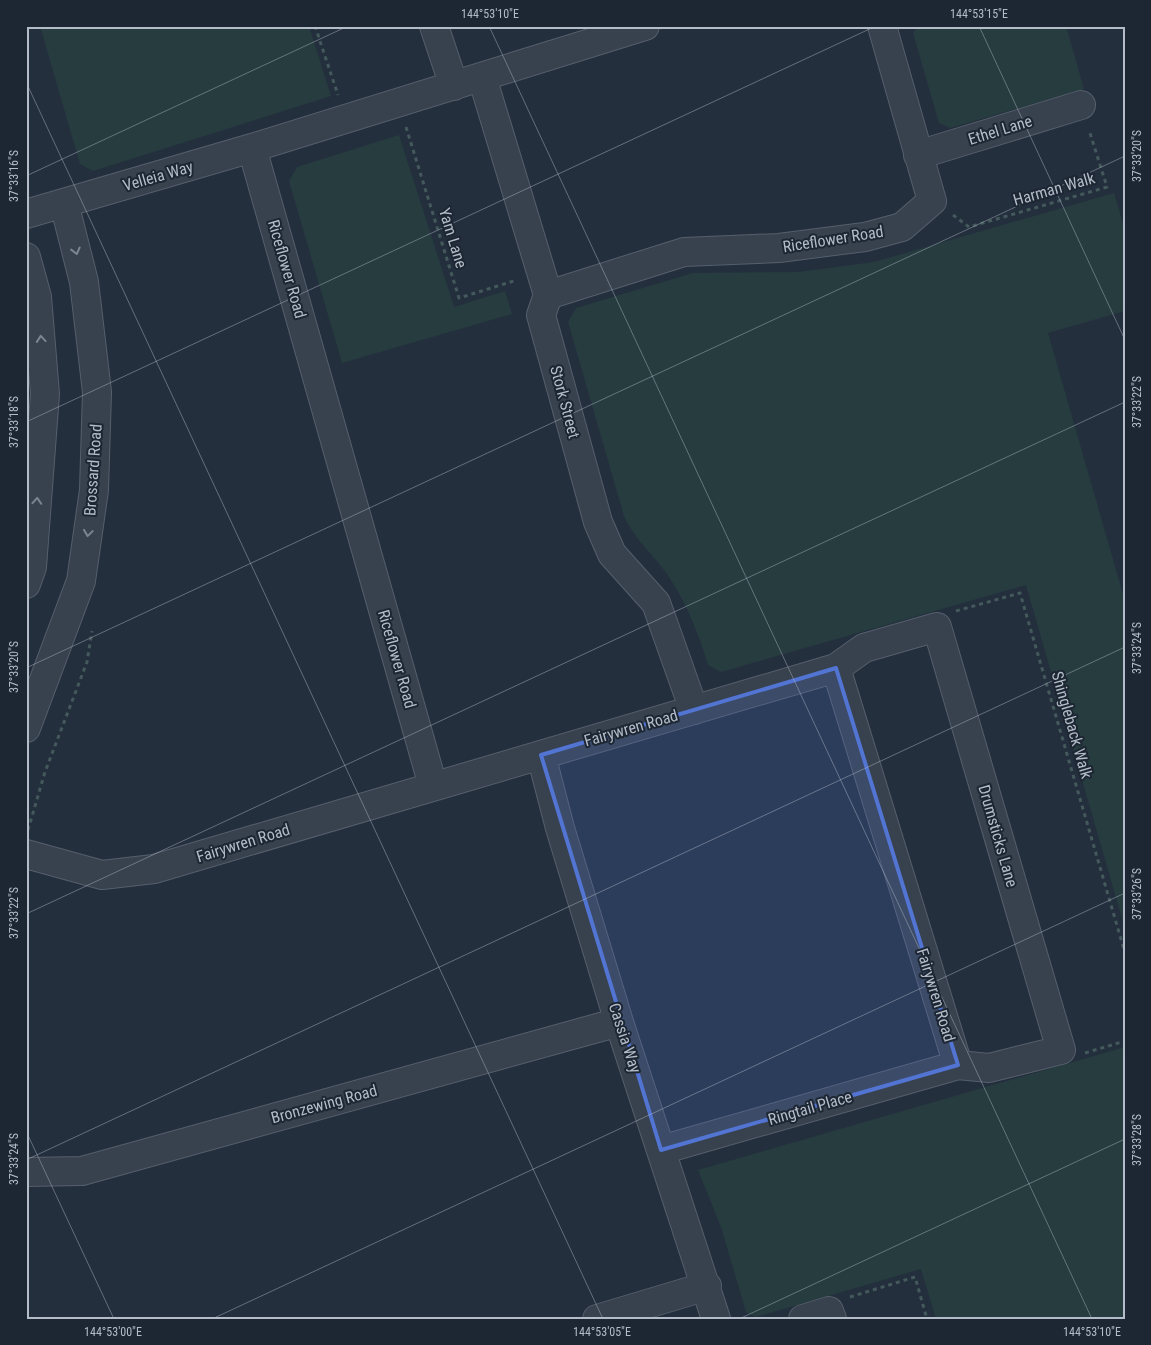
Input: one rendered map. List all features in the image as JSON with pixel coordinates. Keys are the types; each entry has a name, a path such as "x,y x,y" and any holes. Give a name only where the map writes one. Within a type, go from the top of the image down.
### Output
{"street":[{"path":"434,26 454,86"},
{"path":"252,148 645,26"},
{"path":"882,26 932,201"},
{"path":"482,77 545,284"},
{"name":"Ethel Lane","path":"918,155 1081,105"},
{"name":"Riceflower Road","path":"252,148 433,786"},
{"name":"Velleia Way","path":"26,214 252,148"},
{"name":"Riceflower Road","path":"545,284 684,252 779,248 865,237 902,227 932,201"},
{"name":"Brossard Road","path":"26,728 38,667 82,581 94,490 97,392 84,282 64,204"},
{"path":"26,256 45,394 32,567 26,584"},
{"name":"Stork Street","path":"545,284 541,315 598,522 612,554 656,603 694,710"},
{"path":"836,668 864,648 937,627"},
{"name":"Drumsticks Lane","path":"937,627 1061,1050"},
{"name":"Fairywren Road","path":"26,854 102,875 154,869 836,668 958,1065"},
{"name":"Cassia Way","path":"541,755 560,828 620,1022 716,1319"},
{"name":"Bronzewing Road","path":"26,1172 82,1171 620,1022"},
{"path":"958,1065 989,1068 1061,1050"},
{"name":"Ringtail Place","path":"661,1150 958,1065"},
{"path":"596,1319 706,1286"},
{"path":"803,1319 831,1315"}],"path":[{"path":"315,26 346,120"},
{"name":"Yam Lane","path":"398,104 459,298 545,284"},
{"name":"Harman Walk","path":"932,201 969,227 1107,187 1081,105"},
{"name":"Shingleback Walk","path":"937,627 950,613 1020,593 1125,953"},
{"path":"1061,1050 1079,1055 1125,1041"},
{"path":"831,1315 846,1298 915,1277 928,1319"}],"highlighted area":[{"path":"836,668 958,1065 661,1150 541,755"}],"green space":[{"path":"40,26 309,26 331,96 93,171 80,164"},
{"path":"918,26 1066,26 1084,89 950,128 939,123 913,33"},
{"path":"399,135 454,307 505,291 512,314 342,363 289,181 297,167"},
{"path":"1114,193 1125,230 1125,311 1048,333 1125,601 1125,929 1026,585 721,672 708,665 696,630 680,596 667,574 638,539 624,516 568,322 576,308 693,273 799,272 874,262"},
{"path":"1125,1047 1125,1319 936,1319 921,1269 756,1317 746,1312 721,1227 698,1170"}]}
